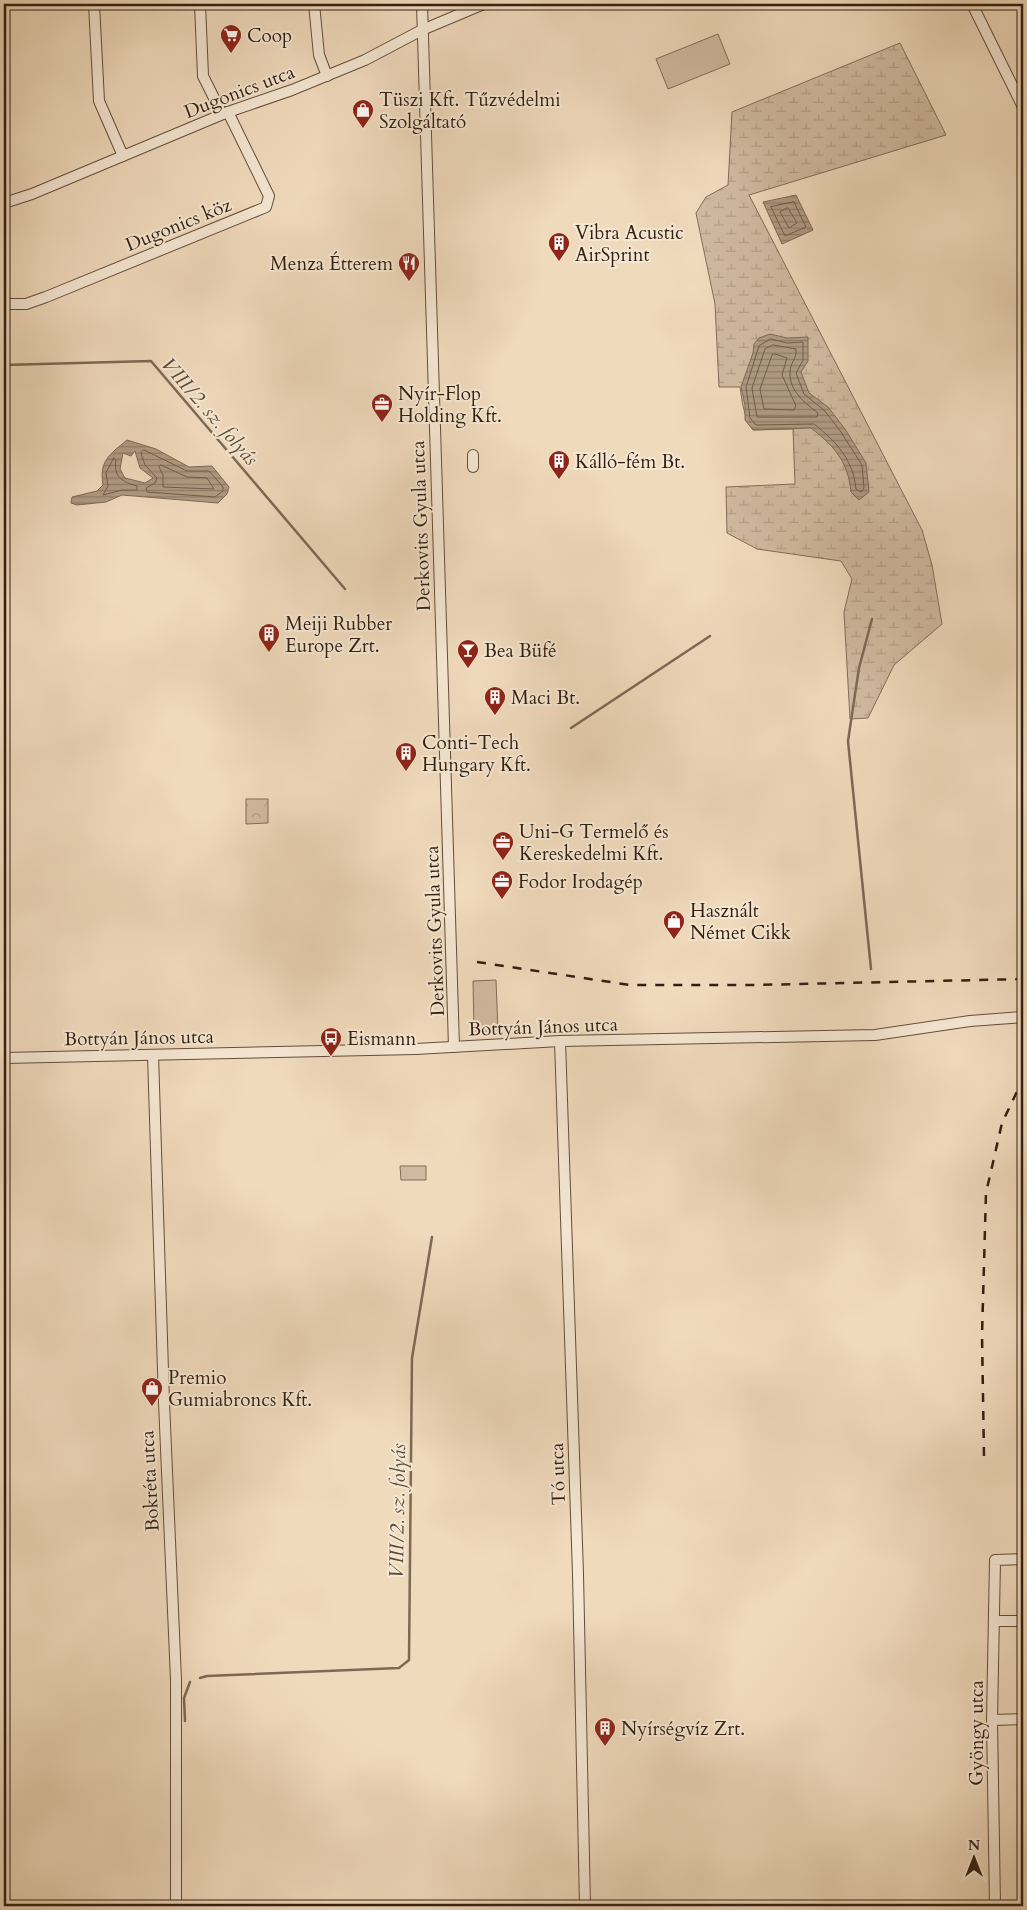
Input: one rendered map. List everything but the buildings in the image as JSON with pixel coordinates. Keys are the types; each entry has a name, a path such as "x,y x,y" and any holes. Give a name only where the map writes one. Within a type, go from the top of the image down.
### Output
{"street":[{"path":"94,4 99,101 123,156"},
{"path":"200,4 203,76 225,113"},
{"path":"314,4 319,55 327,76"},
{"name":"Derkovits Gyula utca","path":"422,4 454,1047"},
{"name":"Dugonics utca","path":"4,203 32,194 225,113 327,76 365,60 422,30 484,4"},
{"path":"972,4 1023,107"},
{"name":"Dugonics köz","path":"4,304 26,304 46,297 266,206 268,196 225,113"},
{"path":"473,455 473,467"},
{"name":"Bottyán János utca","path":"4,1058 454,1047 560,1041 875,1035 970,1021 1023,1017"},
{"name":"Tó utca","path":"560,1041 577,1554 585,1906"},
{"name":"Bokréta utca","path":"153,1055 164,1402 176,1680 176,1906"},
{"name":"Gyöngy utca","path":"995,1906 992,1720 995,1560 1023,1559"},
{"path":"995,1621 1023,1620"},
{"path":"992,1720 1023,1719"}],"green space":[{"path":"718,34 730,64 668,89 656,59"},
{"path":"900,43 946,135 749,195 922,530 932,565 942,624 894,665 868,718 850,719 844,612 852,579 841,561 757,549 727,533 726,487 795,484 793,429 753,430 745,415 740,387 719,387 715,304 696,213 706,197 728,185 732,112"},
{"path":"246,799 268,799 268,823 246,824"},
{"path":"496,980 498,1031 474,1031 473,981"},
{"path":"400,1166 426,1166 426,1180 401,1180"}],"water":[{"path":"796,195 813,230 782,244 763,202"},
{"path":"770,334 787,338 808,337 808,361 801,372 809,393 828,407 845,429 866,463 869,492 859,500 851,492 847,471 839,455 827,441 811,428 753,430 745,420 745,405 741,387 753,353 754,344 759,338"},
{"path":"127,440 156,449 189,467 212,466 229,487 227,494 218,503 122,495 106,502 77,505 71,503 72,497 97,491 103,485 104,464 110,455","holes":["135,451 140,468 153,478 145,483 125,478 120,469 123,453 131,456"]}],"waterway":[{"name":"VIII/2. sz. folyás","path":"4,365 151,361 345,589"},
{"path":"871,969 848,741 859,668 872,619"},
{"path":"571,728 710,636"},
{"name":"VIII/2. sz. folyás","path":"200,1678 207,1676 399,1668 409,1660 412,1358 432,1237"},
{"path":"185,1721 184,1698 190,1682"}],"railway":[{"path":"477,962 630,985 755,985 1023,979"},
{"path":"1017,969 1023,969"},
{"path":"984,1456 982,1335 986,1193 1002,1123 1023,1079"}],"place":[{"name":"Coop","path":"231,54"},
{"name":"Tüszi Kft. Tűzvédelmi Szolgáltató","path":"363,129"},
{"name":"Vibra Acustic AirSprint","path":"559,262"},
{"name":"Menza Étterem","path":"409,282"},
{"name":"Nyír-Flop Holding Kft.","path":"382,423"},
{"name":"Kálló-fém Bt.","path":"559,480"},
{"name":"Meiji Rubber Europe Zrt.","path":"269,653"},
{"name":"Bea Büfé","path":"468,669"},
{"name":"Maci Bt.","path":"495,716"},
{"name":"Conti-Tech Hungary Kft.","path":"406,772"},
{"name":"Uni-G Termelő és Kereskedelmi Kft.","path":"503,861"},
{"name":"Fodor Irodagép","path":"502,900"},
{"name":"Használt Német Cikk","path":"674,940"},
{"name":"Eismann","path":"331,1057"},
{"name":"Premio Gumiabroncs Kft.","path":"152,1407"},
{"name":"Nyírségvíz Zrt.","path":"605,1747"}]}
